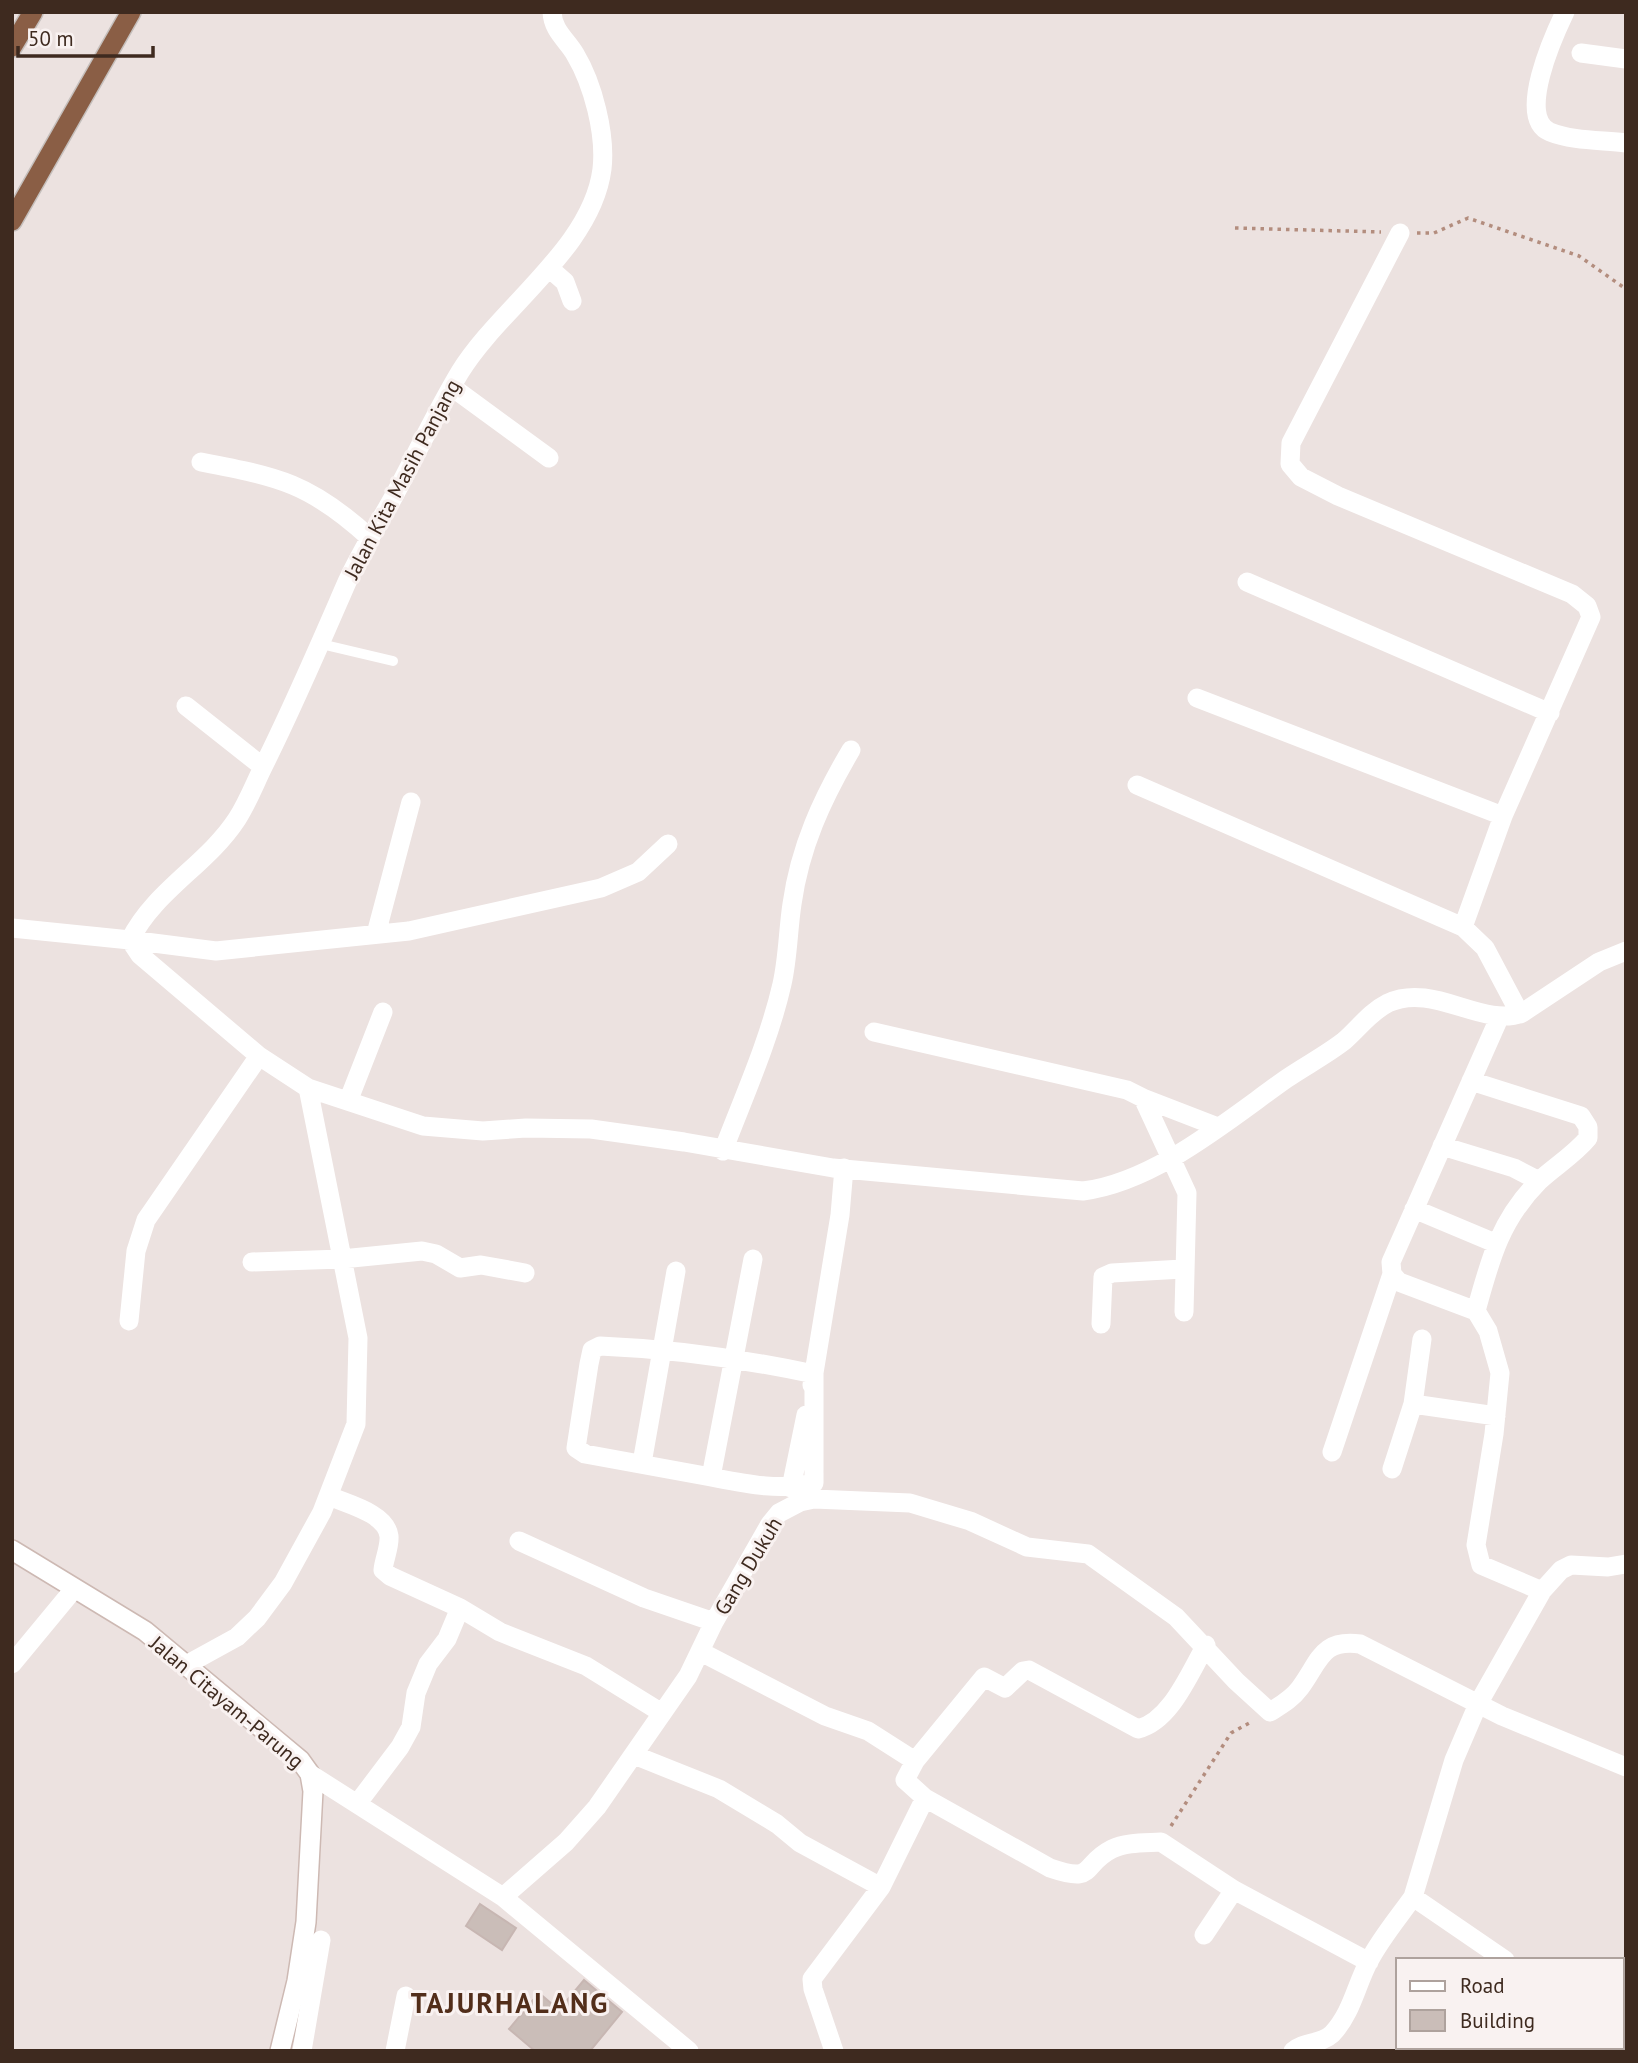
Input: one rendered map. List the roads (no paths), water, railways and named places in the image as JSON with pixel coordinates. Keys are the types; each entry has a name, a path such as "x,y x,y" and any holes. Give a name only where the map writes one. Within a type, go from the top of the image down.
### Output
{"highway":[{"path":"12,47 33,12"},
{"path":"12,221 131,12"}],"street":[{"name":"Jalan Kita Masih Panjang","path":"130,940 140,918 219,842 248,800 348,580 452,387 475,351 549,268 592,203 601,169 602,148 584,73 575,54 553,26 552,12"},
{"path":"1565,12 1552,40 1537,91 1538,121 1544,128 1556,134 1626,143"},
{"path":"1581,53 1626,59"},
{"path":"1400,233 1291,443 1290,464 1301,477 1338,496 1582,600 1591,617 1503,816 1464,927"},
{"path":"549,268 565,282 572,300"},
{"path":"452,387 549,458"},
{"path":"201,463 264,474 313,492 336,507 370,538"},
{"path":"1247,582 1550,713"},
{"path":"1197,698 1503,816"},
{"path":"186,706 263,767"},
{"path":"723,1151 766,1041 782,983 802,853 820,805 850,750"},
{"path":"1137,785 1464,927 1485,948 1520,1014"},
{"path":"376,934 411,802"},
{"path":"12,928 216,951 376,934 515,909 601,888 638,872 668,844"},
{"path":"130,940 140,955 259,1056 308,1088 349,1099 424,1126 483,1131 526,1128 591,1129 838,1168 1083,1191 1135,1178 1218,1127 1345,1040 1374,1011 1388,1003 1400,999 1427,998 1500,1016 1520,1014 1599,962 1626,951"},
{"path":"349,1099 383,1012"},
{"path":"1332,1452 1391,1274 1391,1262 1500,1016"},
{"path":"874,1032 1127,1090 1218,1127"},
{"path":"129,1321 136,1251 146,1220 259,1056"},
{"path":"1471,1081 1581,1116 1588,1127 1588,1138 1577,1152 1539,1181 1495,1243 1476,1311"},
{"path":"186,1665 237,1637 257,1618 296,1563 329,1496 353,1438 359,1403 358,1338 308,1088"},
{"path":"1143,1098 1187,1193 1184,1312"},
{"path":"1442,1146 1514,1168 1539,1181"},
{"path":"814,1374 736,1358 663,1348 600,1346 592,1350 576,1448 585,1454 761,1487 791,1488 814,1483 814,1374 840,1215 838,1168"},
{"path":"1414,1209 1495,1243"},
{"path":"252,1262 342,1259 422,1251 436,1254 460,1268 481,1265 525,1273"},
{"path":"711,1477 753,1259"},
{"path":"1101,1324 1103,1277 1112,1273 1183,1269"},
{"path":"642,1463 676,1271"},
{"path":"1391,1274 1399,1282 1476,1311 1488,1331 1500,1373 1476,1545 1482,1565 1542,1591"},
{"path":"1392,1469 1413,1404 1422,1339"},
{"path":"1413,1404 1496,1416"},
{"path":"329,1496 377,1518 386,1527 390,1539 383,1567 386,1573 460,1608 500,1632 586,1666 663,1713"},
{"name":"Gang Dukuh","path":"503,1897 579,1829 634,1755 701,1652 714,1622 779,1513 800,1502 814,1499 890,1501 938,1510 1027,1547 1087,1554 1176,1617 1236,1681 1270,1712 1298,1690 1324,1650 1343,1642 1360,1644 1381,1653 1478,1704"},
{"path":"519,1541 644,1598 714,1622"},
{"name":"Jalan Citayam-Parung","path":"12,1550 145,1631 300,1760 310,1774 313,1791 306,1922 306,1981 280,2051"},
{"path":"1293,2051 1299,2045 1315,2043 1332,2034 1360,1987 1369,1962 1413,1897 1454,1760 1478,1704 1542,1591 1560,1570 1572,1565 1608,1567 1626,1564"},
{"path":"12,1664 74,1590"},
{"path":"357,1804 400,1747 411,1727 416,1693 428,1664 447,1639 460,1608"},
{"path":"1206,1646 1166,1710 1152,1724 1134,1729 1027,1669 1004,1688 983,1678 915,1761 905,1783 925,1798 1027,1856 1069,1875 1089,1871 1108,1851 1117,1847 1161,1842 1234,1891 1369,1962"},
{"path":"701,1652 825,1716 868,1731 915,1761"},
{"path":"1478,1704 1565,1744 1626,1767"},
{"path":"634,1755 719,1789 777,1824 800,1843 881,1887"},
{"path":"310,1774 503,1897 689,2051"},
{"path":"834,2051 812,1979 881,1887 925,1798"},
{"path":"1204,1935 1234,1891"},
{"path":"1413,1897 1502,1958"},
{"path":"302,2051 306,1981 321,1940"},
{"path":"395,2051 406,1996"}],"lane":[{"path":"321,644 393,661"}],"district":[{"name":"TAJURHALANG","path":"510,2002"}]}
